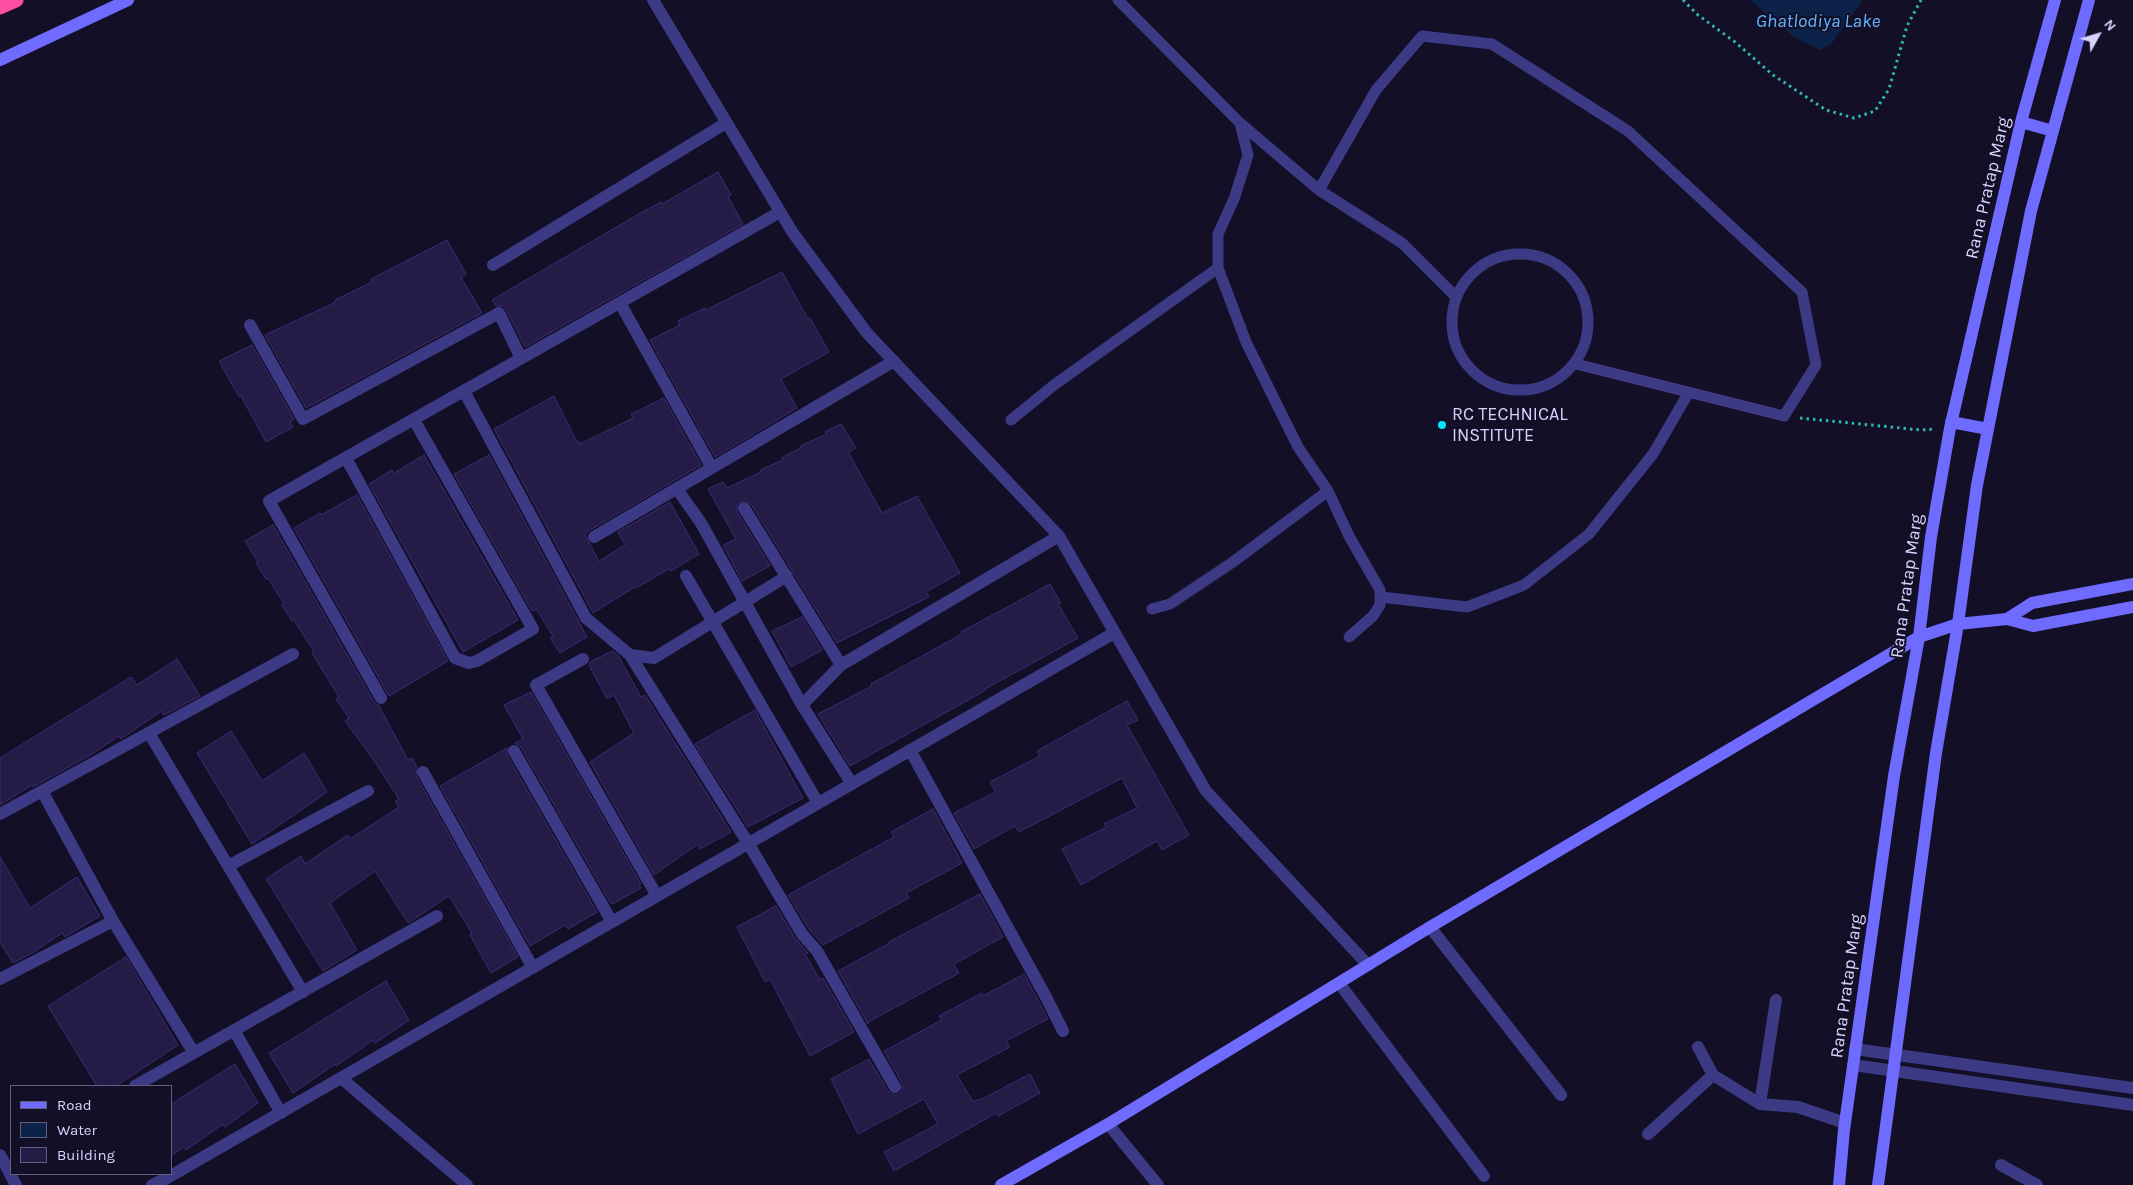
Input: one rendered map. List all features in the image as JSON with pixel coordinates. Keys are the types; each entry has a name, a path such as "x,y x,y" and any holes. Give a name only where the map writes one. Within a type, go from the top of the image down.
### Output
{"highway":[{"path":"0,7 16,0"}],"main road":[{"path":"0,60 128,0"},
{"name":"Rana Pratap Marg","path":"1839,1185 1845,1123 1894,776 1919,637 1931,537 1951,425 2021,122 2055,0"},
{"path":"1878,1185 1936,753 1958,624 1978,485 2031,211 2089,0"},
{"path":"2021,122 2053,131"},
{"path":"1951,425 1988,429"},
{"path":"2007,619 2032,604 2133,584"},
{"path":"1001,1185 1108,1124 1430,927 1919,637 1958,624 2007,619 2033,626 2133,606"}],"street":[{"path":"653,0 793,233 867,333 1059,536 1206,791 1368,965"},
{"path":"493,265 726,123"},
{"path":"381,698 269,501 780,212"},
{"path":"620,303 712,468"},
{"path":"250,325 303,419 500,314 522,358"},
{"path":"594,537 894,361"},
{"path":"464,391 586,618 630,655 748,843 802,934 818,951 895,1087"},
{"path":"346,458 456,658 469,663 477,662 533,629 414,420"},
{"path":"677,489 701,523 802,705 852,784"},
{"path":"744,508 841,665"},
{"path":"802,705 841,665 1059,536"},
{"path":"686,576 818,804"},
{"path":"630,655 654,658 787,576"},
{"path":"152,1185 281,1113 1114,633"},
{"path":"0,814 294,654"},
{"path":"583,659 536,685 657,896"},
{"path":"149,733 303,992"},
{"path":"910,750 1042,988 1063,1031"},
{"path":"514,751 612,922"},
{"path":"423,772 533,968"},
{"path":"42,791 113,921 194,1053"},
{"path":"228,866 368,791"},
{"path":"137,1085 437,916"},
{"path":"0,979 113,921"},
{"path":"1430,927 1561,1095"},
{"path":"1339,983 1484,1176"},
{"path":"1760,1104 1776,1000"},
{"path":"234,1030 281,1113"},
{"path":"1698,1047 1713,1075 1760,1104 1798,1107 1845,1123"},
{"path":"1856,1049 2133,1088"},
{"path":"1853,1065 1893,1069 2133,1105"},
{"path":"1648,1134 1713,1075"},
{"path":"341,1078 467,1185"},
{"path":"1108,1124 1158,1185"},
{"path":"5,1158 10,1170"},
{"path":"2002,1165 2037,1185"}],"lane":[{"path":"1118,0 1240,123 1319,190 1402,244 1456,297"},
{"path":"1319,190 1376,90 1422,36 1492,44 1628,131 1802,292 1816,365 1784,416 1576,364"},
{"path":"1240,123 1248,155 1234,199 1218,234 1218,268 1246,342 1298,447 1328,491 1349,536 1380,590 1380,605 1373,616 1349,637"},
{"path":"1523,252 1550,259 1576,282 1590,326 1576,364 1544,387 1507,389 1485,381 1463,360 1452,322 1456,297 1470,275 1490,259 1523,252"},
{"path":"1011,420 1054,385 1218,268"},
{"path":"1381,597 1468,607 1524,585 1589,534 1653,454 1689,392"},
{"path":"1152,609 1170,604 1233,562 1328,491"}],"path":[{"path":"1683,0 1698,16 1735,42 1773,75 1826,110 1854,118 1876,111 1889,89 1907,26 1920,0"},
{"path":"1784,416 1921,430 1951,425"}],"water":[{"name":"Ghatlodiya Lake","path":"1750,0 1863,0 1832,43 1820,50 1794,37"}],"building":[{"path":"718,172 731,195 728,197 743,224 525,347 506,309 503,306 496,306 492,300 637,215 661,202 662,204"},
{"path":"447,240 466,274 461,277 482,313 306,408 265,335 336,302 335,300 372,282 371,279"},
{"path":"782,272 829,352 781,379 797,408 715,457 650,340 680,325 678,321 705,308 706,310"},
{"path":"252,345 294,419 290,422 293,427 266,442 219,361"},
{"path":"554,396 577,442 579,441 580,444 633,418 631,414 664,398 701,465 590,530 585,535 599,561 625,545 618,532 670,502 699,554 671,571 669,569 635,587 593,613 494,429"},
{"path":"841,424 856,448 848,452 882,513 917,496 960,573 926,592 929,597 837,643 751,504 744,500 737,504 737,512 770,566 742,581 723,545 736,539 708,489 723,482 727,488 761,472 760,470 783,460 781,458 801,448 800,446 827,434 825,432"},
{"path":"424,455 518,620 463,652 369,484 392,470 394,473"},
{"path":"489,455 587,637 560,653 550,638 553,636 536,609 532,611 454,474"},
{"path":"357,495 448,661 389,696 294,528"},
{"path":"273,525 374,702 379,706 408,760 412,758 417,767 416,776 518,957 491,973 470,935 472,933 449,896 408,923 375,871 330,903 357,950 323,971 266,879 301,856 305,864 348,835 350,839 399,807 395,801 399,799 345,721 349,718 336,699 339,697 312,653 314,652 282,605 284,604 256,563 258,562 245,541"},
{"path":"1050,584 1061,603 1058,604 1078,638 850,766 818,714 872,686 871,684 962,634 961,632"},
{"path":"802,617 822,650 791,667 772,631"},
{"path":"612,651 618,655 641,697 645,695 731,832 700,849 698,844 654,875 590,762 634,733 614,695 607,699 589,665 590,662"},
{"path":"177,659 200,696 164,715 161,711 121,739 119,736 92,754 33,787 32,785 0,805 0,758 131,677 137,685"},
{"path":"531,692 641,884 639,885 641,888 614,903 611,904 521,747 515,743 523,739 504,705"},
{"path":"1127,701 1138,720 1127,725 1189,835 1162,850 1157,841 1081,885 1062,849 1107,827 1104,824 1137,808 1122,778 1019,832 1015,826 974,849 954,813 996,792 990,782 1040,756 1037,751"},
{"path":"755,710 803,798 748,827 695,744"},
{"path":"231,731 262,781 304,753 327,792 252,844 197,753"},
{"path":"507,748 507,755 597,912 568,929 565,925 530,946 440,786"},
{"path":"933,809 962,863 906,893 909,898 823,945 809,929 788,895 894,837 891,832"},
{"path":"0,857 30,908 77,877 100,916 65,937 62,933 34,952 13,963 0,942"},
{"path":"980,894 1003,937 954,964 959,973 868,1022 868,1024 838,971"},
{"path":"776,906 795,938 808,953 805,954 820,980 823,978 854,1032 810,1056 770,979 765,982 737,927"},
{"path":"126,957 178,1045 118,1085 96,1085 48,1006"},
{"path":"1024,974 1048,1019 1006,1041 1010,1047 957,1075 973,1102 1030,1074 1040,1093 998,1116 996,1113 894,1171 884,1152 938,1124 924,1099 858,1134 831,1079 869,1059 888,1091 894,1095 899,1094 902,1091 902,1083 884,1051 942,1020 939,1016 982,993 983,996"},
{"path":"386,981 409,1020 375,1043 373,1040 293,1093 269,1053"},
{"path":"235,1064 258,1103 225,1127 223,1124 186,1150 184,1147 172,1155 172,1103"}],"place":[{"name":"RC TECHNICAL INSTITUTE","path":"1442,425"}]}
